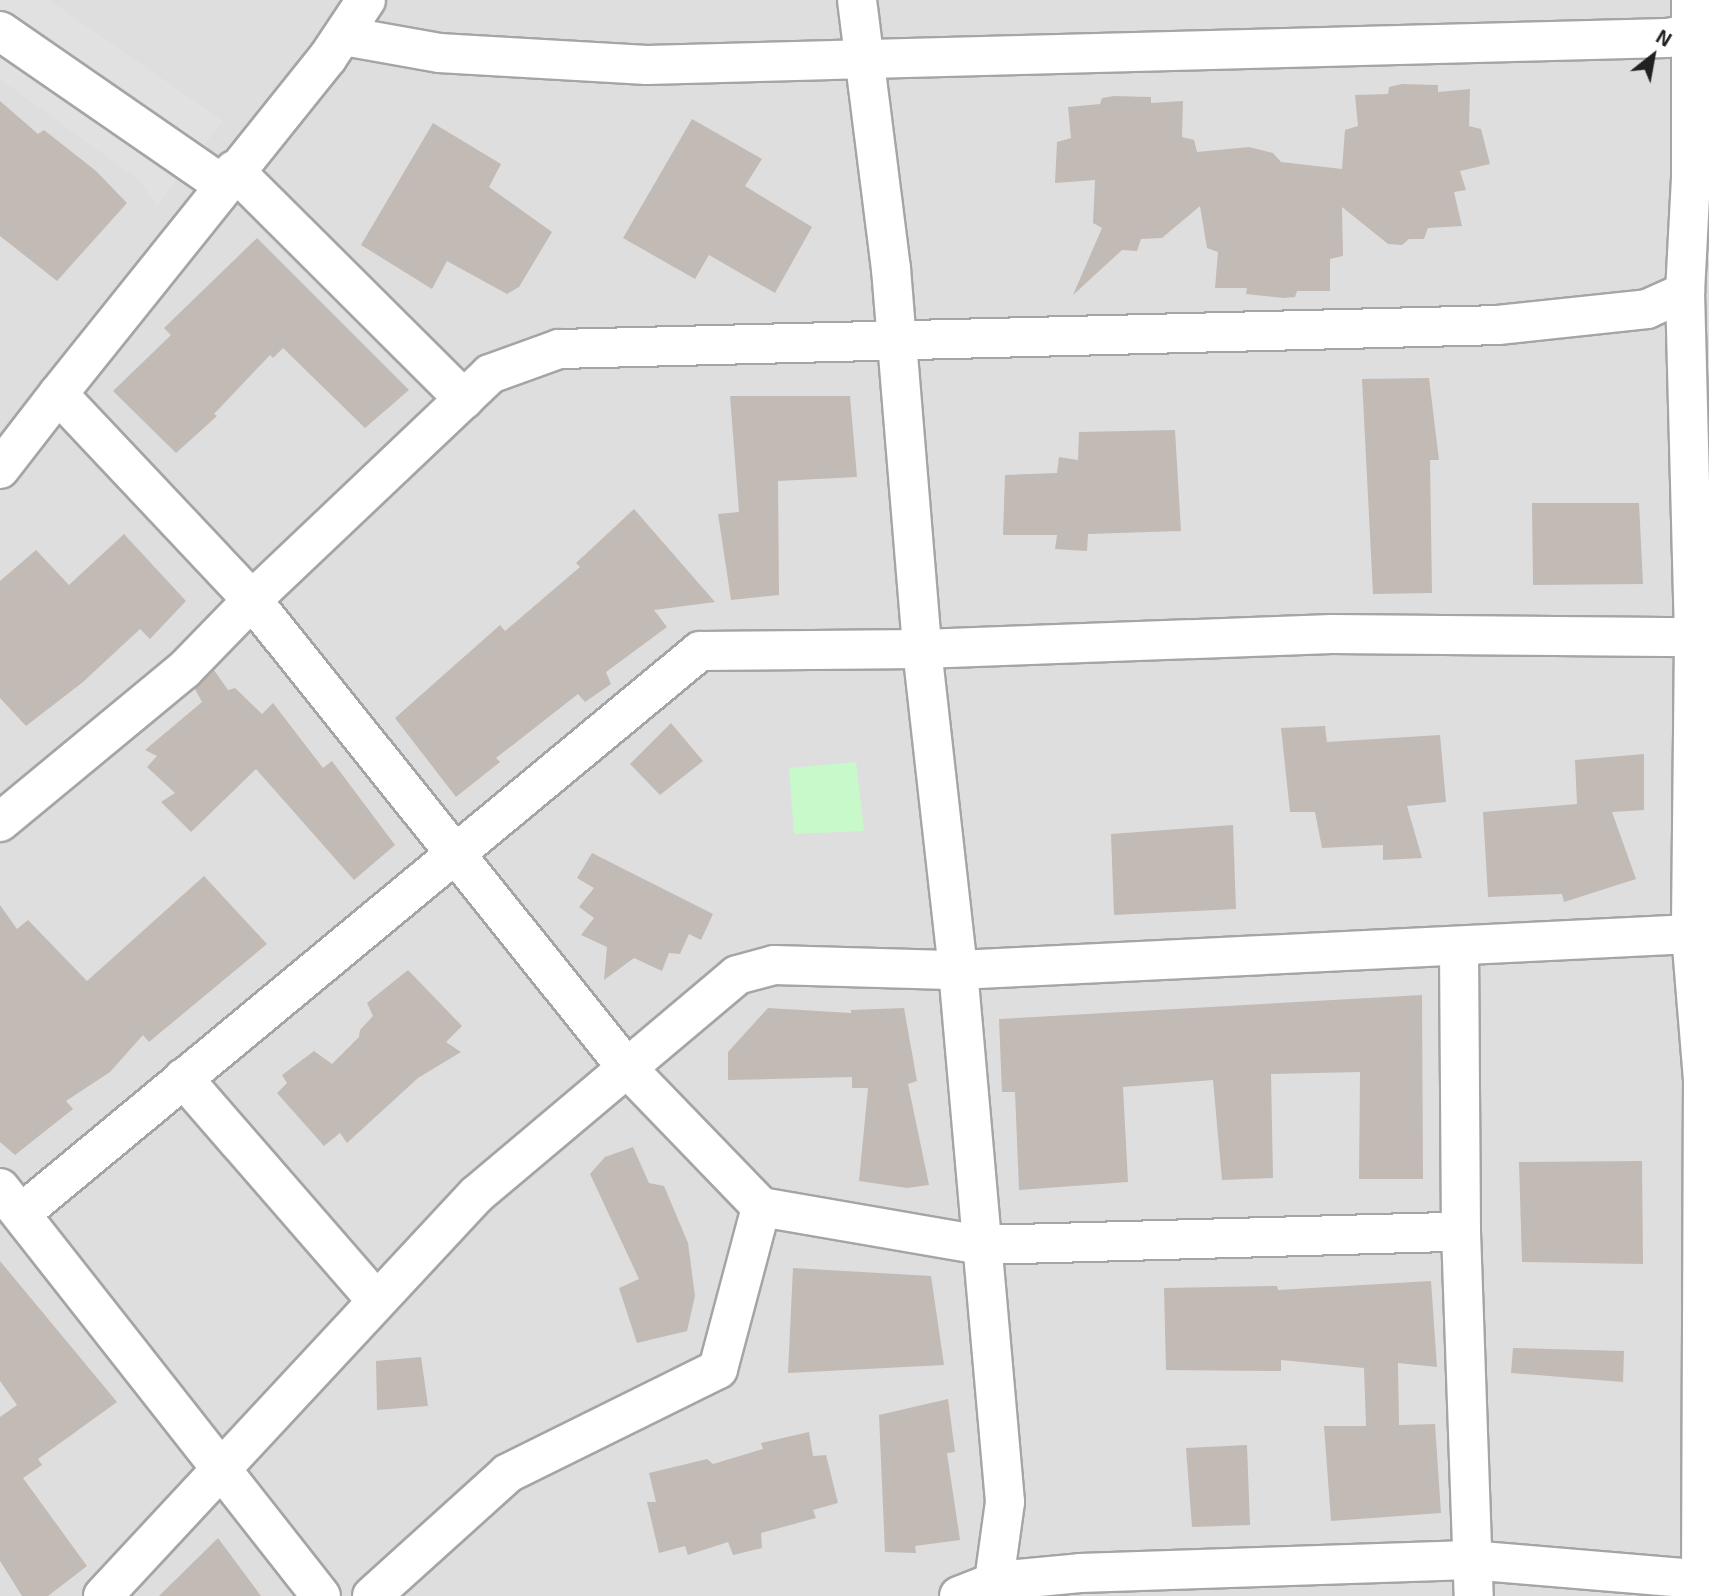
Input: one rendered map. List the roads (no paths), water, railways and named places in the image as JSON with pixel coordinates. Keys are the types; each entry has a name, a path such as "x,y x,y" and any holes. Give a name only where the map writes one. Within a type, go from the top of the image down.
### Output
{"street":[{"path":"0,469 228,177 344,36 366,0"},
{"path":"857,0 897,342 922,649 958,970 1005,1502 995,1589"},
{"path":"344,36 439,53 647,65 1697,23 1685,292 1694,637 1691,934 1703,1079 1705,1580 1080,1573 959,1596"},
{"path":"0,31 228,177 464,399"},
{"path":"0,822 184,670 252,600 490,374 559,349 1498,326 1647,309 1685,292"},
{"path":"58,394 252,600 627,1068 761,1207 982,1245 1461,1232"},
{"path":"321,1596 11,1200 183,1079 700,651 922,649 1332,634 1694,637"},
{"path":"103,1596 224,1469 375,1299 476,1195 737,975 774,965 958,970 1691,934"},
{"path":"1459,946 1461,1232 1472,1578"},
{"path":"183,1079 375,1299"},
{"path":"372,1596 508,1473 718,1369 761,1207"}]}
